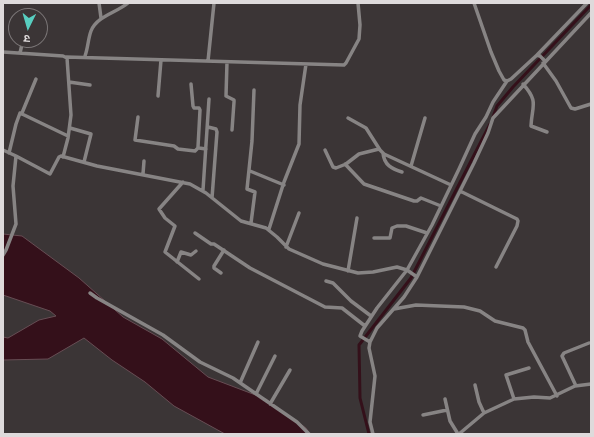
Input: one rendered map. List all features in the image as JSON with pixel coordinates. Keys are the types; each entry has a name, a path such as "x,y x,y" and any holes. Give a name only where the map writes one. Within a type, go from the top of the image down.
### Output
{"street":[{"path":"99,3 101,18"},
{"path":"85,56 92,29 101,18 128,3"},
{"path":"208,61 214,3"},
{"path":"3,52 161,60 343,66 346,64 359,39 360,25 358,3"},
{"path":"474,3 499,71 502,78 507,81"},
{"path":"373,434 370,422 374,373 370,353 370,342 377,328 408,291 414,275 460,191 488,133 493,118 524,84 542,58 587,3"},
{"path":"370,342 361,337 360,333 371,316 407,270 441,206 475,134 507,81 542,58 591,13"},
{"path":"20,53 21,48"},
{"path":"63,157 70,128 71,108 68,61 66,56"},
{"path":"542,58 570,108 575,109 591,104"},
{"path":"158,96 161,60"},
{"path":"227,62 226,96 234,100 232,130"},
{"path":"269,229 299,144 300,105 306,64"},
{"path":"9,153 18,115 22,113 36,79"},
{"path":"69,82 90,85"},
{"path":"191,84 193,106 194,108 199,108 200,110 198,148"},
{"path":"524,84 534,101 531,126 547,132"},
{"path":"251,223 255,193 247,188 250,171 254,90"},
{"path":"203,190 209,99"},
{"path":"22,113 68,136"},
{"path":"138,118 134,138 135,140 174,146 179,150 195,151 198,148 206,149"},
{"path":"348,118 366,128 383,153 451,185"},
{"path":"411,166 425,118"},
{"path":"208,127 217,130 212,198"},
{"path":"70,128 91,134 84,162"},
{"path":"325,150 334,168 344,164 359,154 380,149"},
{"path":"3,150 50,174 58,157 63,157 190,184 203,190 241,221 263,226 269,229 286,247 322,264 355,273 397,267 407,270 414,275"},
{"path":"383,153 384,160 389,167 402,172"},
{"path":"3,255 16,224 13,186 16,156"},
{"path":"143,174 144,161"},
{"path":"344,164 358,179 369,186 414,202 422,198 441,206"},
{"path":"250,171 284,185"},
{"path":"182,182 159,209 165,218 175,226 165,252 199,280"},
{"path":"460,191 517,219 518,221 517,226 496,267"},
{"path":"286,247 299,213"},
{"path":"348,271 357,218"},
{"path":"374,238 390,238 392,228 401,226 427,233"},
{"path":"195,233 257,272 325,307 342,308 365,326"},
{"path":"221,273 214,268 214,266 224,250"},
{"path":"177,262 181,252 191,255 196,251"},
{"path":"326,281 333,283 351,301 371,316"},
{"path":"90,293 170,339 193,358 228,375 297,422 310,434"},
{"path":"394,309 416,305 464,307 480,311 495,321 523,328 525,330 528,342 557,396"},
{"path":"240,383 258,342"},
{"path":"576,386 562,358 562,355 589,342"},
{"path":"256,394 275,356"},
{"path":"514,399 506,375 529,368"},
{"path":"270,404 290,370"},
{"path":"445,399 450,421 459,434 484,414 514,399 534,397 547,399 557,396 576,386 590,384 591,379"},
{"path":"475,385 479,402 484,414"},
{"path":"423,416 447,410"}],"shaded area":[{"path":"3,234 22,236 79,278 123,317 162,339 208,377 266,399 306,428 310,434 225,434 174,406 145,382 112,360 84,338 48,359 3,360 3,337 8,338 39,320 56,316 50,311 3,295"}],"waterway":[{"path":"493,117 497,106 513,87 591,5"},
{"path":"369,434 360,398 359,345 411,278 490,124"}]}
